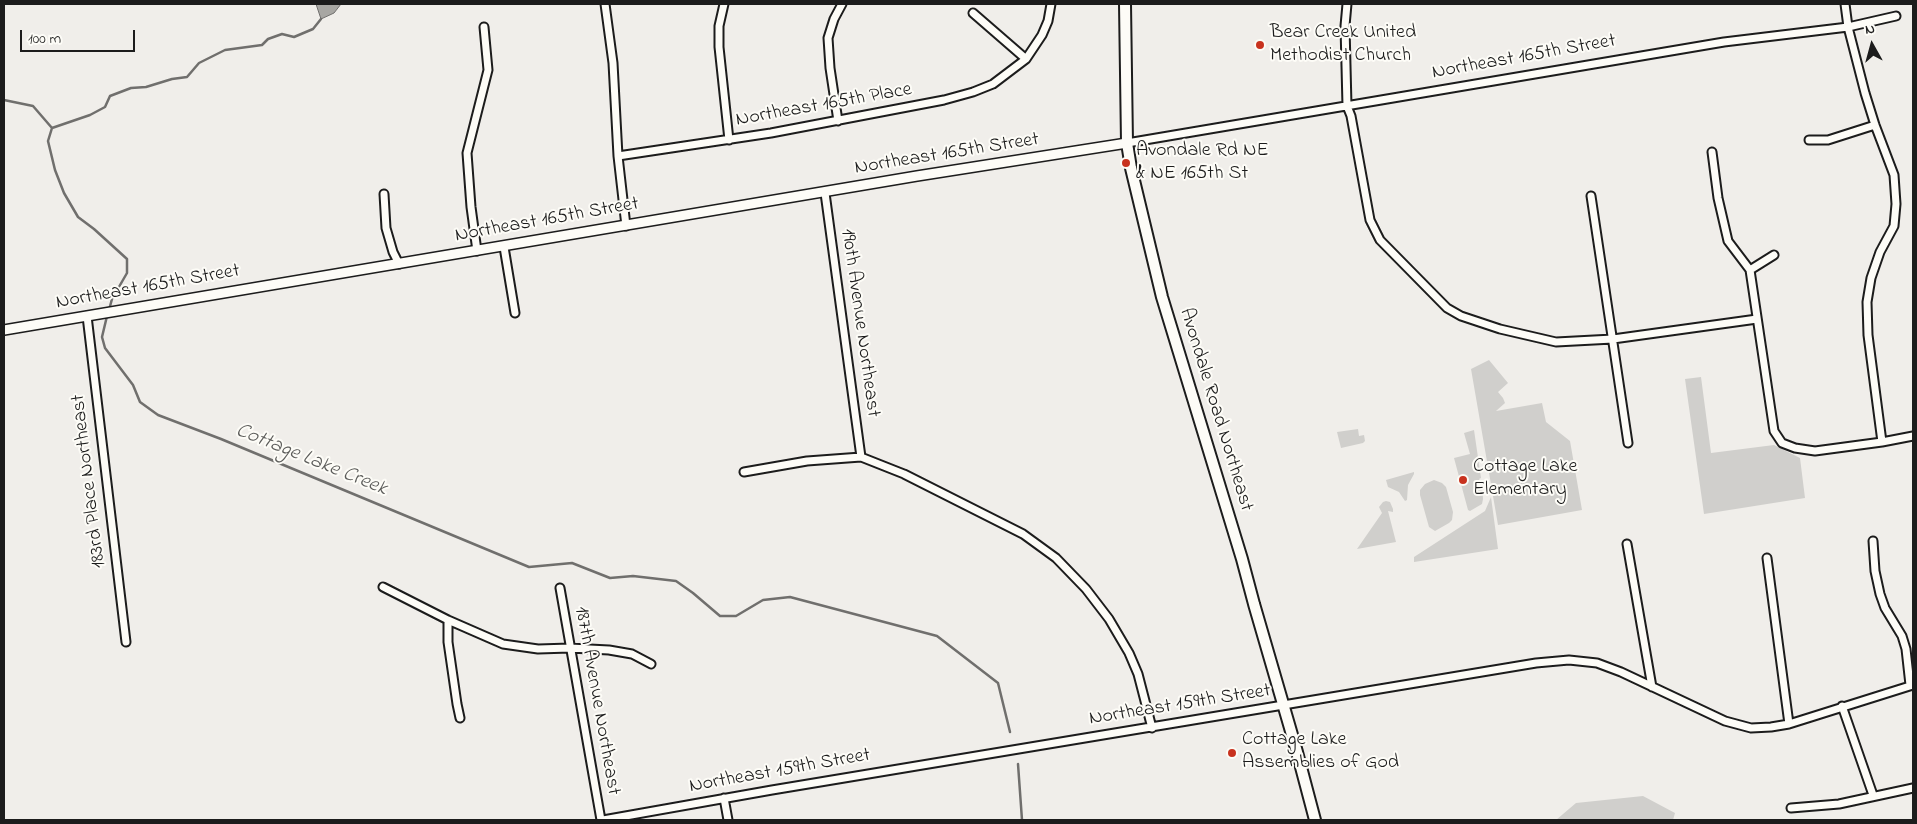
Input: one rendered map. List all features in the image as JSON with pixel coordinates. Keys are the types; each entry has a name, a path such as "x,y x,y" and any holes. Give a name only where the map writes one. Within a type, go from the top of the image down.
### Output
{"main road":[{"name":"Avondale Road Northeast","path":"1125,4 1127,143 1131,168 1162,296 1242,559 1315,820"}],"street":[{"path":"605,4 613,63 618,156 626,226"},
{"path":"724,4 719,26 719,48 729,140"},
{"path":"838,120 830,68 828,38 834,19 842,4"},
{"name":"Northeast 165th Place","path":"618,156 729,140 944,100 973,92 993,84 1026,59 1042,36 1048,21 1051,4"},
{"path":"1347,4 1345,26 1346,106 1351,116 1373,229 1380,240 1407,269 1447,308 1461,316 1500,329 1540,339 1570,343 1613,339 1757,319"},
{"path":"1845,4 1848,27 1875,125 1894,176 1896,204 1894,226 1880,252 1867,302 1868,335 1882,442"},
{"path":"973,13 1026,59"},
{"name":"Northeast 165th Street","path":"4,330 1724,42 1848,27 1896,16"},
{"path":"477,251 467,154 488,70 484,27"},
{"path":"1809,140 1828,140 1875,125"},
{"path":"1712,152 1718,198 1728,241 1750,270 1771,418 1774,431 1782,443 1795,448 1815,451 1913,436"},
{"name":"190th Avenue Northeast","path":"825,193 861,457"},
{"path":"384,194 386,228 399,264"},
{"path":"1591,196 1628,443"},
{"path":"504,246 515,313"},
{"path":"1750,270 1774,255"},
{"name":"183rd Place Northeast","path":"87,316 126,642"},
{"path":"744,472 807,461 861,457 904,474 1023,534 1056,558 1086,589 1109,619 1129,653 1138,674 1152,728"},
{"path":"1873,541 1875,571 1880,594 1902,636 1912,685"},
{"path":"1627,544 1652,687"},
{"path":"1766,558 1789,724"},
{"path":"383,587 448,620 503,644 538,649 609,650 632,654 651,664"},
{"name":"187th Avenue Northeast","path":"560,588 602,820"},
{"path":"448,620 449,651 456,704 460,718"},
{"name":"Northeast 159th Street","path":"602,820 1536,663 1570,660 1597,663 1621,672 1725,721 1751,728 1770,728 1789,724 1912,685"},
{"path":"1842,706 1872,795"},
{"path":"1791,808 1839,804 1872,795 1913,788"},
{"path":"724,798 728,820"}],"shaded area":[{"path":"316,4 341,4 334,13 321,19"},
{"path":"1489,360 1508,383 1498,392 1505,403 1496,411 1542,403 1546,422 1570,441 1582,510 1498,525 1471,369"},
{"path":"1701,377 1711,453 1774,445 1800,458 1805,498 1704,514 1685,379"},
{"path":"1358,429 1359,436 1364,435 1365,441 1341,448 1337,432"},
{"path":"1474,430 1483,499 1482,504 1470,511 1468,510 1454,458 1470,454 1464,433"},
{"path":"1414,472 1408,485 1407,500 1405,501 1399,492 1388,487 1386,480"},
{"path":"1434,480 1446,487 1453,512 1452,520 1435,531 1429,527 1420,495 1420,490 1425,484"},
{"path":"1491,497 1498,549 1414,562 1414,557 1485,511"},
{"path":"1386,501 1390,502 1393,509 1393,512 1388,511 1396,542 1357,549 1382,513 1379,507"},
{"path":"1643,796 1675,813 1673,820 1556,820 1576,803"}],"waterway":[{"name":"Cottage Lake Creek","path":"52,128 90,115 105,107 110,96 131,88 146,87 172,79 187,77 199,63 225,50 262,45 268,39 282,34 294,37 313,29 321,19"},
{"path":"4,100 33,106 52,128"},
{"name":"Cottage Lake Creek","path":"52,128 48,141 55,170 64,193 78,217 127,259 127,273 112,299 109,310"},
{"name":"Cottage Lake Creek","path":"107,316 102,337 105,348 133,385 140,402 158,415 221,439 529,567 572,563 610,578 633,576 676,581 720,616 736,616 763,600 790,597 937,636 998,683 1010,732"},
{"name":"Cottage Lake Creek","path":"1018,764 1022,820"}],"place":[{"name":"Bear Creek United Methodist Church","path":"1260,45"},
{"name":"Avondale Rd NE & NE 165th St","path":"1126,163"},
{"name":"Cottage Lake Elementary","path":"1463,480"},
{"name":"Cottage Lake Assemblies of God","path":"1232,753"}]}
